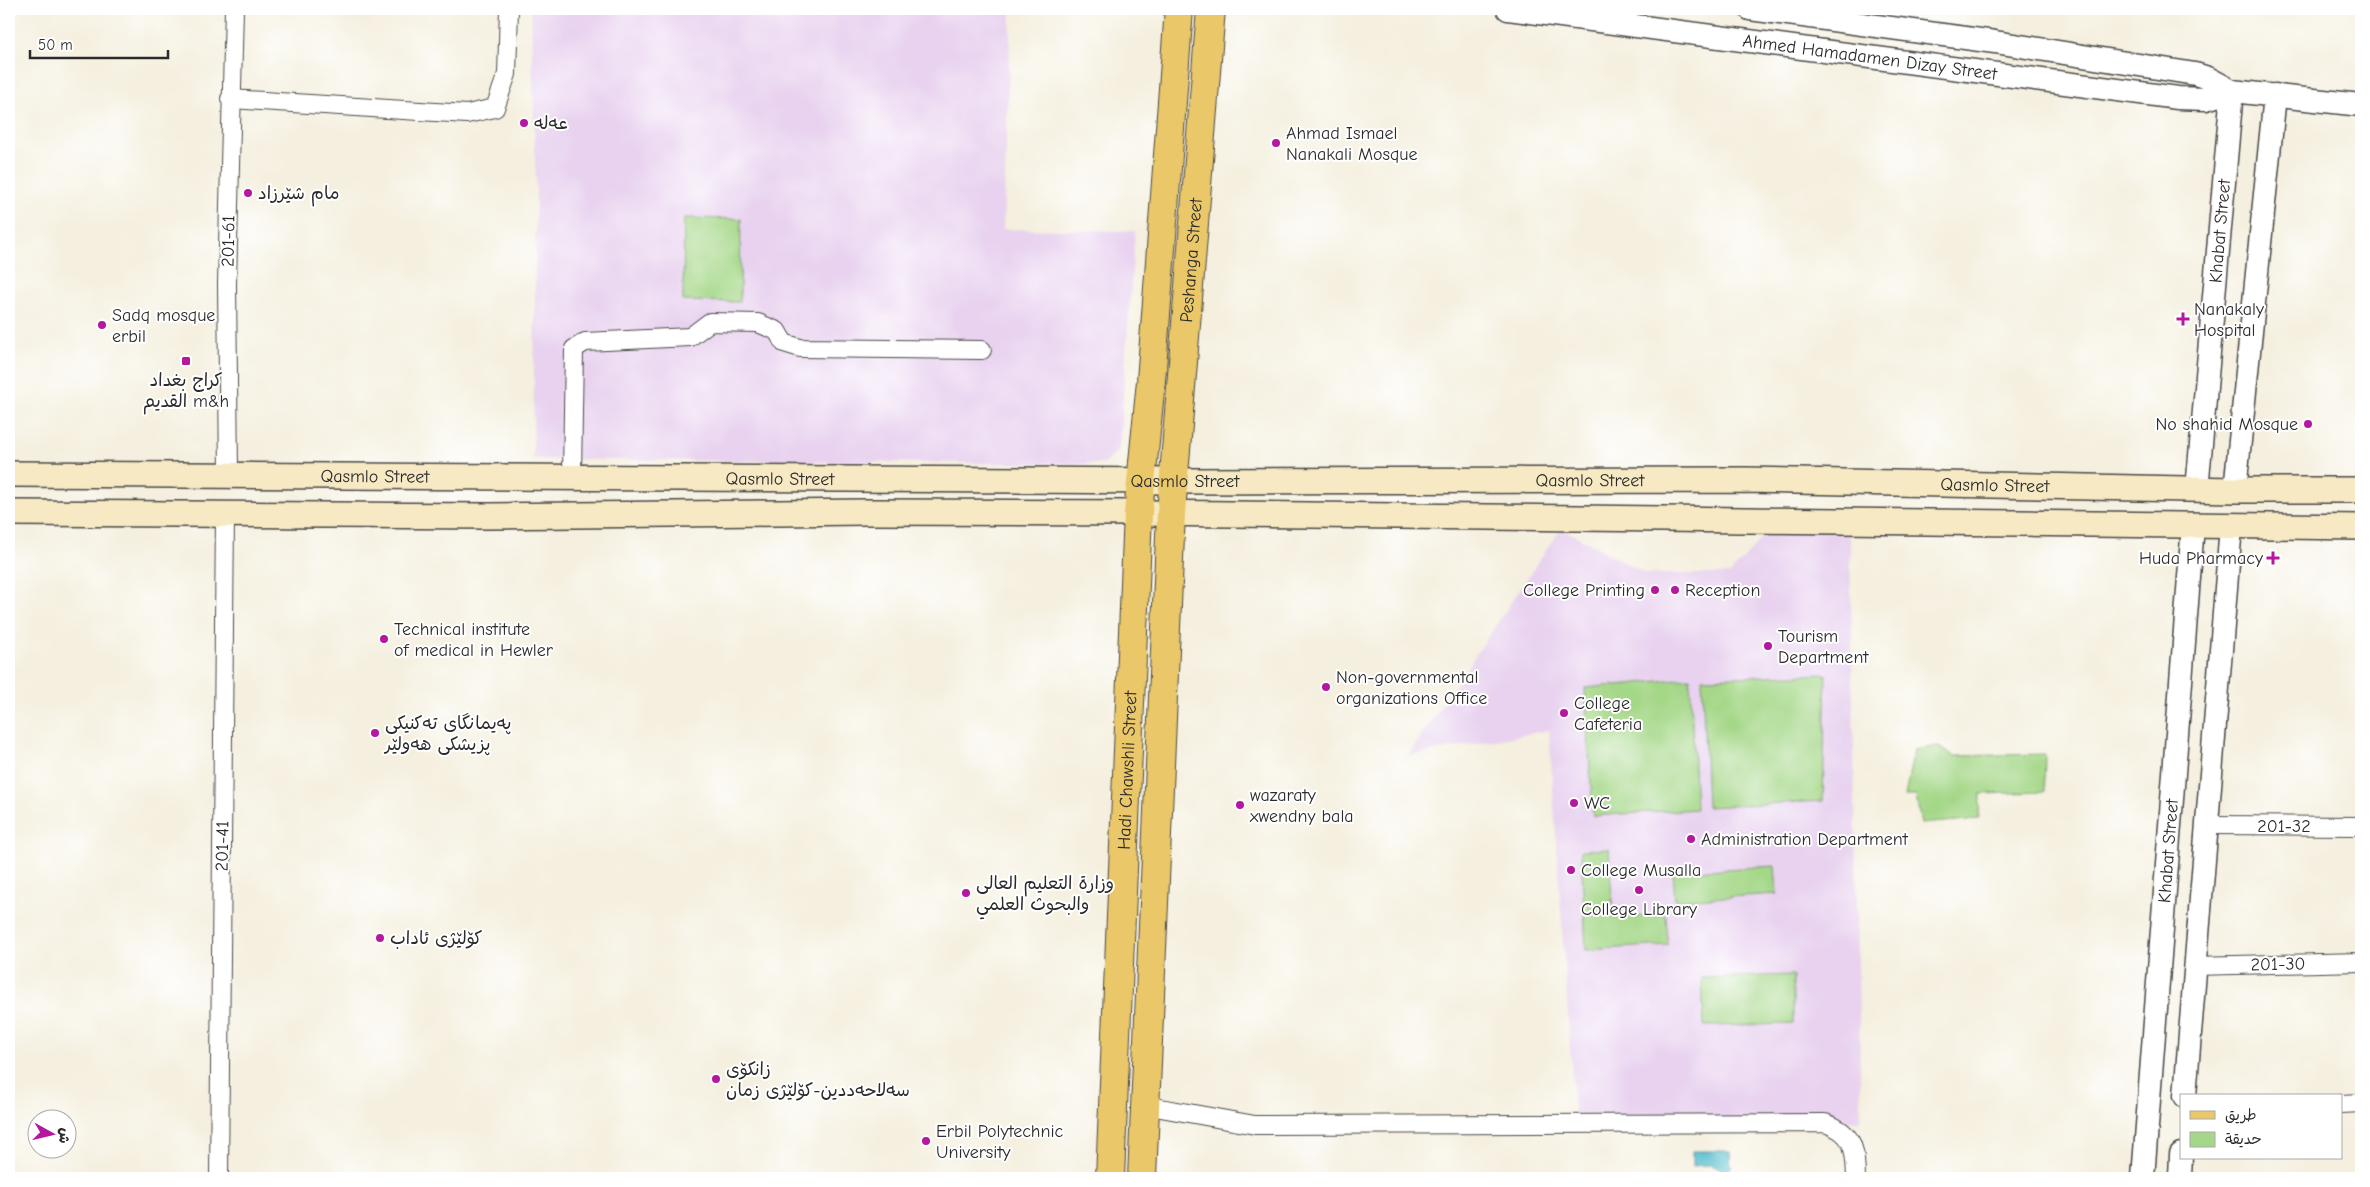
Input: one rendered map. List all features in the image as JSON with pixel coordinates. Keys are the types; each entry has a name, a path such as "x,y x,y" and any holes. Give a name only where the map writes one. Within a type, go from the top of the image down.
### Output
{"main road":[{"name":"Peshanga Street","path":"1138,513 1151,381 1179,9"},
{"name":"Peshanga Street","path":"1171,513 1211,9"},
{"name":"Qasmlo Street","path":"9,474 1140,479 1173,481 1745,480 2197,490 2361,490"},
{"path":"486,516 491,496 488,476"},
{"name":"Qasmlo Street","path":"9,514 486,516 866,512 1171,513 2361,526"},
{"name":"Hadi Chawshli Street","path":"1110,1178 1138,513"},
{"name":"Hadi Chawshli Street","path":"1142,1178 1171,513"},
{"path":"1117,993 1134,998 1151,991"},
{"path":"1116,1040 1135,1033 1149,1037"}],"street":[{"name":"201-61","path":"229,474 227,284 230,99 234,9"},
{"path":"230,99 467,114 495,108 507,74 509,9"},
{"name":"Ahmed Hamadamen Dizay Street","path":"1508,9 2178,98 2206,99 2232,91 2361,106"},
{"name":"Ahmed Hamadamen Dizay Street","path":"1750,9 1808,13 2180,71 2208,78 2232,91"},
{"name":"Khabat Street","path":"2197,490 2232,91"},
{"path":"2235,490 2275,95"},
{"path":"572,476 574,349 585,342 690,337 710,322 758,323 777,331 784,343 800,348 982,350"},
{"name":"201-41","path":"219,1178 225,514"},
{"name":"Khabat Street","path":"2143,1178 2193,525"},
{"name":"Khabat Street","path":"2184,1094 2231,526"},
{"path":"2182,679 2219,680"},
{"name":"201-32","path":"2207,825 2361,826"},
{"name":"201-30","path":"2196,966 2361,962"},
{"path":"2342,1104 2361,1103"},
{"path":"1144,1105 1255,1125 1825,1123 1843,1132 1850,1139 1854,1149 1856,1178"},
{"path":"2180,1178 2181,1160"}],"shaded area":[{"path":"531,9 1011,9 1003,229 1135,231 1119,449 1105,464 533,459 536,194"},
{"path":"1778,520 1846,520 1850,541 1861,1121 1575,1122 1549,730 1408,756 1561,528 1646,574 1730,574"}],"green space":[{"path":"684,218 741,219 740,302 683,301"},
{"path":"1826,674 1823,801 1707,807 1702,678"},
{"path":"1690,678 1696,809 1593,816 1585,688"},
{"path":"1938,746 1954,756 2045,754 2044,792 1980,794 1979,819 1921,824 1916,796 1905,796 1914,750"},
{"path":"1609,849 1613,918 1666,915 1668,945 1586,950 1581,850"},
{"path":"1775,866 1777,894 1675,900 1673,872"},
{"path":"1793,975 1793,1024 1704,1026 1702,978"}],"water":[{"path":"1692,1151 1730,1151 1731,1168 1723,1170 1710,1165 1692,1166"}],"place":[{"name":"عەلە","path":"524,123"},
{"name":"Ahmad Ismael Nanakali Mosque","path":"1276,143"},
{"name":"مام شێرزاد","path":"248,193"},
{"name":"Nanakaly Hospital","path":"2183,319"},
{"name":"Sadq mosque erbil","path":"102,325"},
{"name":"كراج بغداد القديم m&h","path":"186,361"},
{"name":"No shahid Mosque","path":"2308,424"},
{"name":"Huda Pharmacy","path":"2273,558"},
{"name":"College Printing","path":"1655,590"},
{"name":"Reception","path":"1675,590"},
{"name":"Technical institute of medical in Hewler","path":"384,639"},
{"name":"Tourism Department","path":"1768,646"},
{"name":"Non-governmental organizations Office","path":"1326,687"},
{"name":"College Cafeteria","path":"1564,713"},
{"name":"پەیمانگای تەکنیکی پزیشکی هەولێر","path":"375,733"},
{"name":"WC","path":"1574,803"},
{"name":"wazaraty xwendny bala","path":"1240,805"},
{"name":"Administration Department","path":"1691,839"},
{"name":"College Musalla","path":"1571,870"},
{"name":"College Library","path":"1639,890"},
{"name":"وزارة التعليم العالى والبحوث العلمي","path":"966,893"},
{"name":"کۆلێژی ئاداب","path":"380,938"},
{"name":"زانکۆی سەلاحەددین-کۆلێژی زمان","path":"716,1079"},
{"name":"Erbil Polytechnic University","path":"926,1141"}]}
